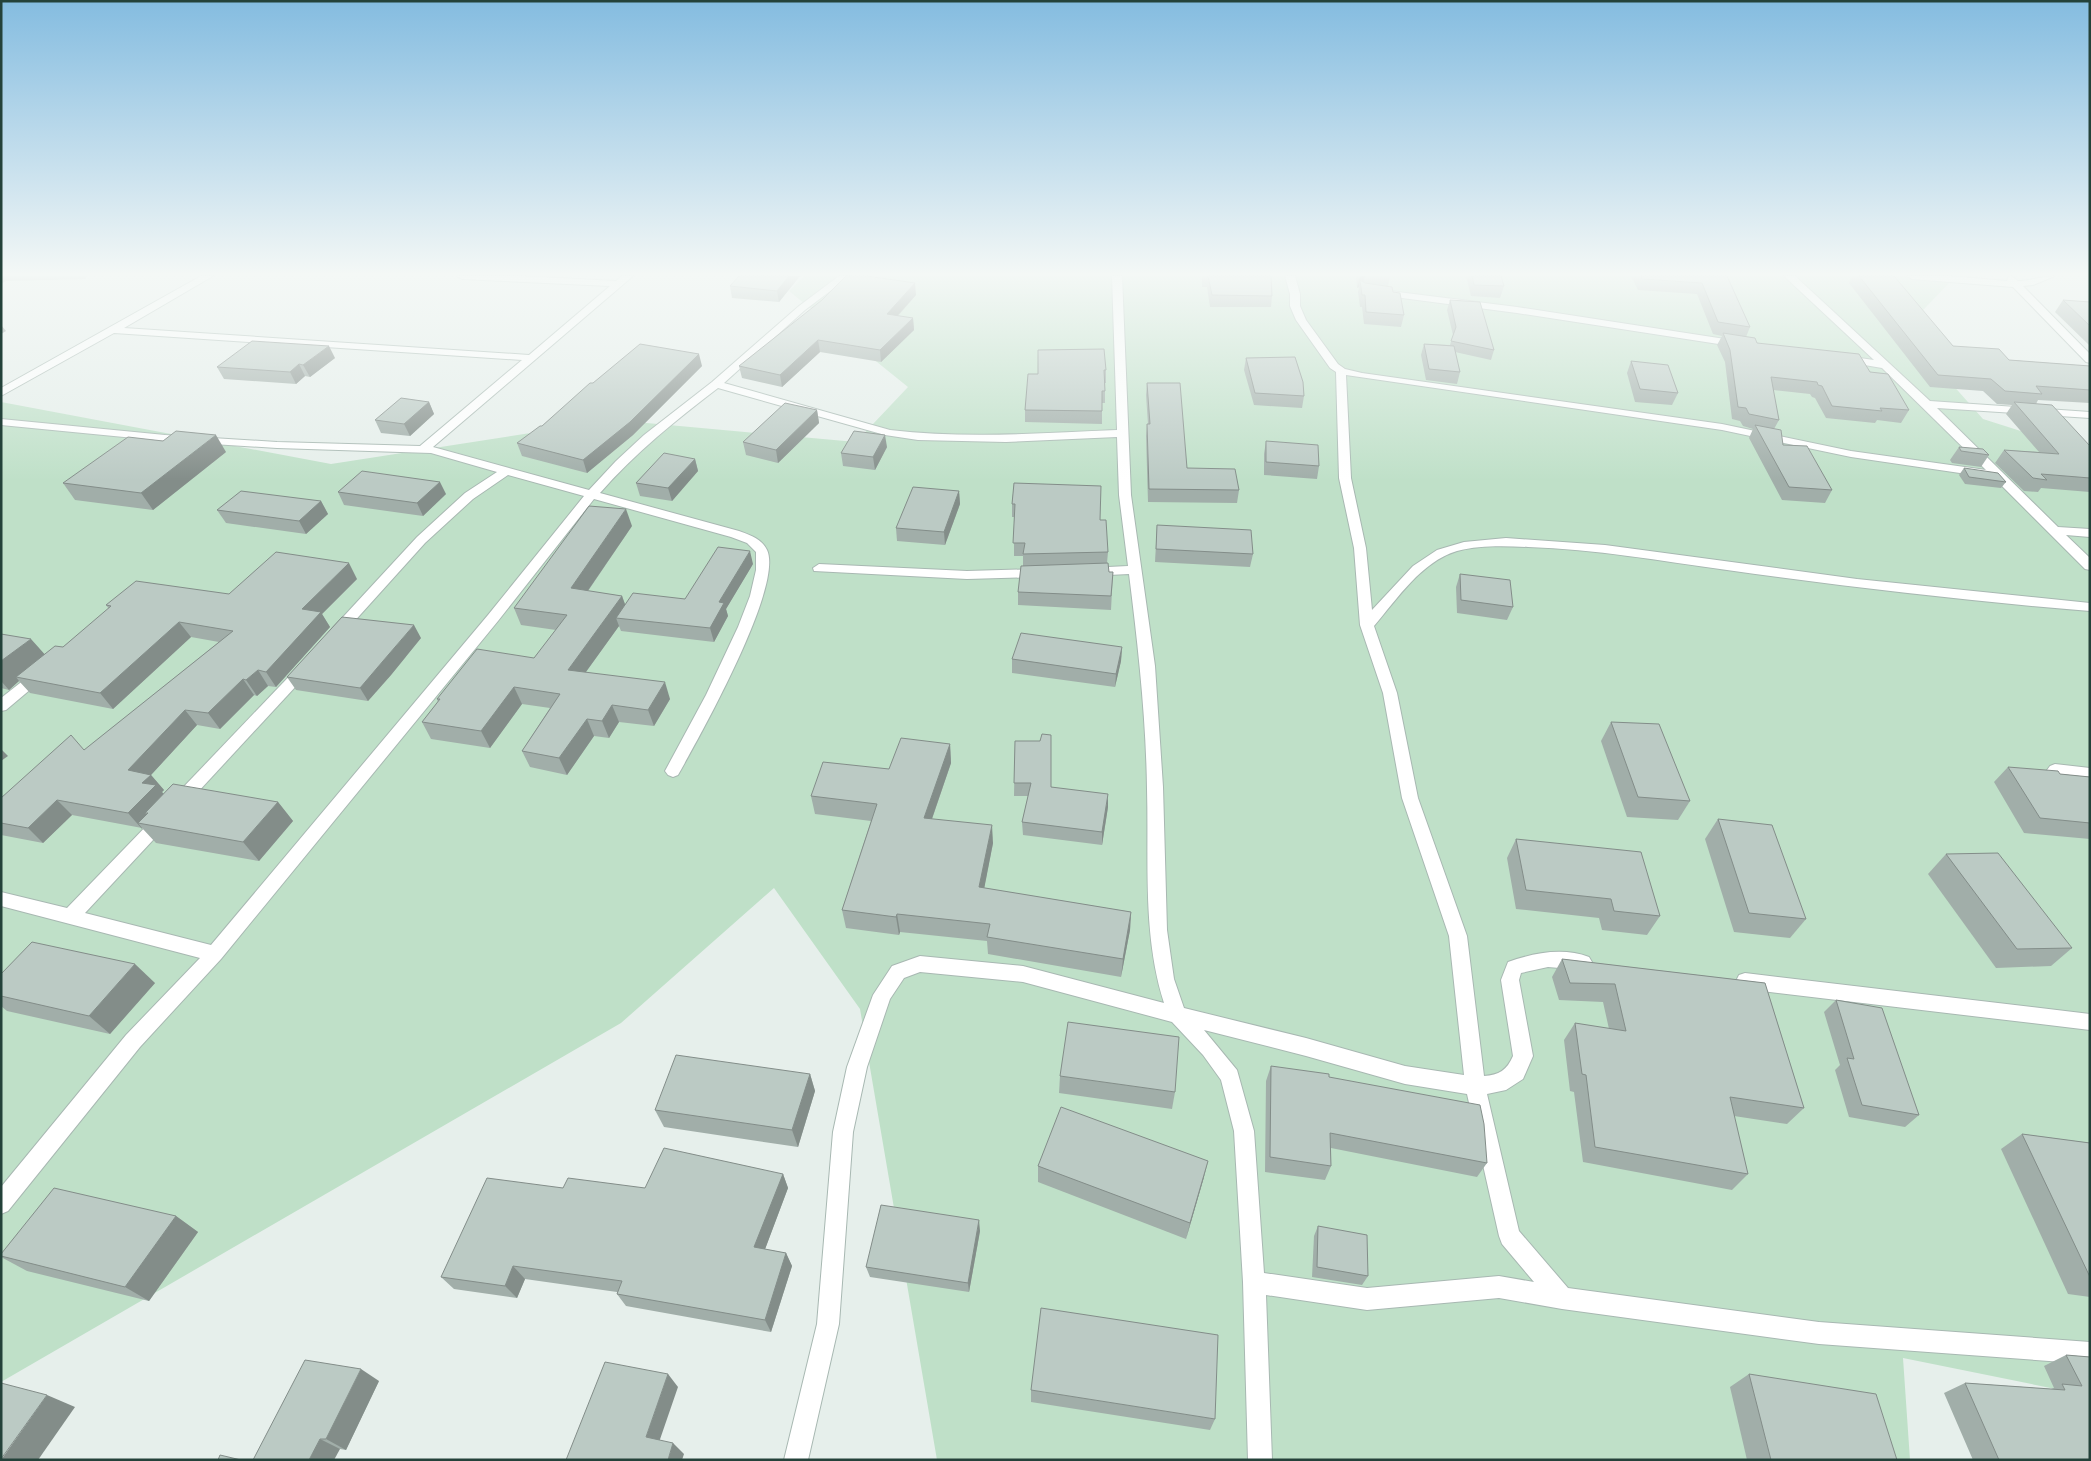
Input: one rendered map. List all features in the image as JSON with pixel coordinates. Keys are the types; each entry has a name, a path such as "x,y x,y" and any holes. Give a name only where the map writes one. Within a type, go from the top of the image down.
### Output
{"street":[{"path":"1,393 89,344"},
{"path":"326,344 532,358"},
{"path":"423,449 548,344"},
{"path":"1,1204 133,1041 215,954 620,463 648,437 716,384 761,344"},
{"path":"1120,344 1125,496 1148,666 1155,787 1158,930 1165,979 1176,1013 1210,1049 1230,1076 1244,1131 1254,1282 1260,1460"},
{"path":"1318,344 1334,366 1341,371 1362,376 1722,427 1850,454 2000,475"},
{"path":"1738,344 1750,346"},
{"path":"1863,344 2000,475 2090,566"},
{"path":"2075,344 2090,360"},
{"path":"1837,358 1885,365"},
{"path":"1341,371 1345,478 1360,548 1367,625 1390,693 1410,798 1458,936 1475,1086 1510,1236 1562,1298"},
{"path":"716,384 889,433 914,437 965,438 1123,433"},
{"path":"1927,404 2090,415"},
{"path":"1,422 164,438 277,445 423,449 507,470 735,534 757,543 763,553 765,566 759,591 729,663 673,771"},
{"path":"330,640 421,540 469,496 507,470"},
{"path":"2057,531 2090,533"},
{"path":"1367,625 1424,563 1452,548 1493,541 1623,550 1868,585 1989,599 2090,607"},
{"path":"819,568 967,575 1056,573"},
{"path":"1076,572 1135,570"},
{"path":"71,916 317,654"},
{"path":"1,706 48,668"},
{"path":"2055,770 2090,774"},
{"path":"1,899 215,954"},
{"path":"796,1460 828,1324 843,1132 857,1068 882,995 898,972 920,964 1023,974 1082,991 1306,1046 1405,1075 1475,1086 1499,1084 1516,1073 1523,1056 1510,980 1514,968 1531,960 1561,959 1600,964"},
{"path":"1727,979 2090,1022"},
{"path":"1254,1282 1367,1299 1499,1287 1562,1298 1818,1333 2090,1353"}],"green space":[{"path":"855,344 1917,344 1983,419 2090,453 2090,1396 1903,1358 1910,1460 937,1460 860,1009 774,888 621,1023 1,1382 1,402 331,464 614,420 856,442 908,387"}],"building":[{"path":"248,344 329,346 303,365 299,364 290,372 217,367"},
{"path":"640,344 699,354 630,422 583,460 517,443 542,426 590,383 593,383"},
{"path":"766,344 813,344 780,375 739,366"},
{"path":"844,344 886,344 880,350"},
{"path":"1424,344 1454,346 1460,372 1429,369"},
{"path":"1466,344 1492,344 1494,350"},
{"path":"1728,344 1768,344 1859,354 1870,372 1888,374 1909,410 1880,408 1882,411 1832,406 1822,386 1818,385 1817,382 1771,377 1779,420 1749,414 1746,408 1738,407"},
{"path":"1913,344 1951,344 1953,346 1999,349 2009,360 2090,366 2090,390 2036,386 2042,394 2005,391 1991,379 1938,375"},
{"path":"1104,349 1106,370 1104,370 1105,391 1102,391 1102,411 1025,410 1028,374 1038,374 1038,350"},
{"path":"1295,357 1303,382 1304,396 1255,393 1246,358"},
{"path":"1631,361 1668,365 1678,393 1640,389"},
{"path":"1147,383 1180,383 1187,468 1235,469 1239,490 1149,489 1147,424 1150,424"},
{"path":"401,398 429,402 404,424 375,420"},
{"path":"2014,402 2052,405 2090,446 2090,478 2041,474 2047,480 2033,478 2004,450 2059,454"},
{"path":"785,403 817,410 776,450 743,442"},
{"path":"1755,425 1781,430 1783,445 1807,446 1832,490 1789,487"},
{"path":"176,431 216,435 141,493 63,483 128,437 163,441"},
{"path":"854,431 885,435 873,457 841,453"},
{"path":"1266,441 1318,445 1319,466 1266,462"},
{"path":"1959,447 1983,449 1989,455 1961,451"},
{"path":"664,453 695,459 668,488 636,483"},
{"path":"1964,468 1998,473 2006,482 1969,477"},
{"path":"362,471 440,482 417,503 338,492"},
{"path":"1014,483 1101,486 1100,520 1106,520 1108,552 1023,554 1025,543 1013,543 1015,504 1012,504"},
{"path":"913,487 959,491 944,532 896,528"},
{"path":"241,491 321,501 299,521 217,510"},
{"path":"589,506 626,509 571,588 622,596 568,670 665,682 648,710 612,705 602,721 587,719 559,758 522,751 560,694 514,687 481,731 422,722 440,699 437,699 477,649 534,658 567,615 514,608"},
{"path":"1157,525 1251,530 1253,554 1156,549"},
{"path":"718,547 750,551 719,602 724,603 710,628 616,618 633,593 685,599"},
{"path":"276,552 349,563 302,609 321,612 266,672 258,670 246,680 243,679 208,713 185,710 128,770 151,775 142,783 156,785 128,813 57,800 28,828 1,823 1,798 71,735 84,750 233,631 179,622 100,693 16,677 55,646 63,647 111,606 106,605 136,581 229,594"},
{"path":"1108,563 1109,572 1113,572 1111,596 1018,592 1021,566"},
{"path":"1460,574 1510,580 1513,607 1461,600"},
{"path":"342,617 414,625 360,688 287,677"},
{"path":"1021,633 1122,647 1116,674 1012,659"},
{"path":"1,634 31,639 1,661"},
{"path":"1611,722 1659,724 1690,801 1638,797"},
{"path":"1042,734 1051,735 1051,787 1108,794 1102,832 1022,822 1031,783 1014,783 1015,741 1040,741"},
{"path":"901,738 950,744 924,818 992,825 979,887 1131,912 1123,959 987,937 990,924 897,914 896,917 842,910 877,804 811,796 823,762 889,769"},
{"path":"2008,767 2058,771 2060,774 2090,777 2090,823 2040,818"},
{"path":"173,784 278,802 243,842 138,823"},
{"path":"1718,819 1772,825 1806,919 1749,913"},
{"path":"1516,839 1641,852 1660,916 1614,911 1611,899 1526,890"},
{"path":"1998,853 2072,948 2017,949 1946,854"},
{"path":"32,942 135,964 89,1016 1,996 1,974"},
{"path":"1562,959 1765,983 1804,1108 1730,1097 1748,1174 1595,1147 1586,1075 1582,1074 1575,1023 1626,1031 1615,984 1570,983"},
{"path":"1836,1000 1882,1008 1919,1115 1862,1105 1847,1058 1854,1059"},
{"path":"1068,1022 1179,1037 1175,1092 1060,1076"},
{"path":"676,1055 810,1074 792,1130 655,1110"},
{"path":"1271,1066 1329,1074 1329,1077 1480,1105 1484,1124 1487,1163 1330,1133 1331,1166 1270,1157"},
{"path":"1061,1107 1208,1161 1190,1223 1038,1166"},
{"path":"2022,1134 2090,1143 2090,1277"},
{"path":"664,1148 783,1174 754,1247 786,1253 765,1320 617,1294 622,1281 513,1266 505,1286 441,1277 487,1178 563,1188 568,1178 645,1188"},
{"path":"54,1188 176,1216 125,1287 1,1256"},
{"path":"881,1205 979,1220 968,1283 866,1267"},
{"path":"1318,1226 1367,1235 1368,1276 1317,1267"},
{"path":"1041,1308 1218,1335 1215,1419 1031,1390"},
{"path":"2066,1355 2090,1357 2090,1460 1999,1460 1965,1383 2065,1390 2062,1384 2082,1386"},
{"path":"305,1360 361,1369 326,1439 320,1439 309,1460 253,1460"},
{"path":"605,1362 668,1374 646,1437 673,1443 668,1460 566,1460"},
{"path":"1749,1374 1876,1394 1897,1460 1771,1460"},
{"path":"1,1383 47,1395 1,1459"},
{"path":"220,1455 241,1460 218,1460"}]}
